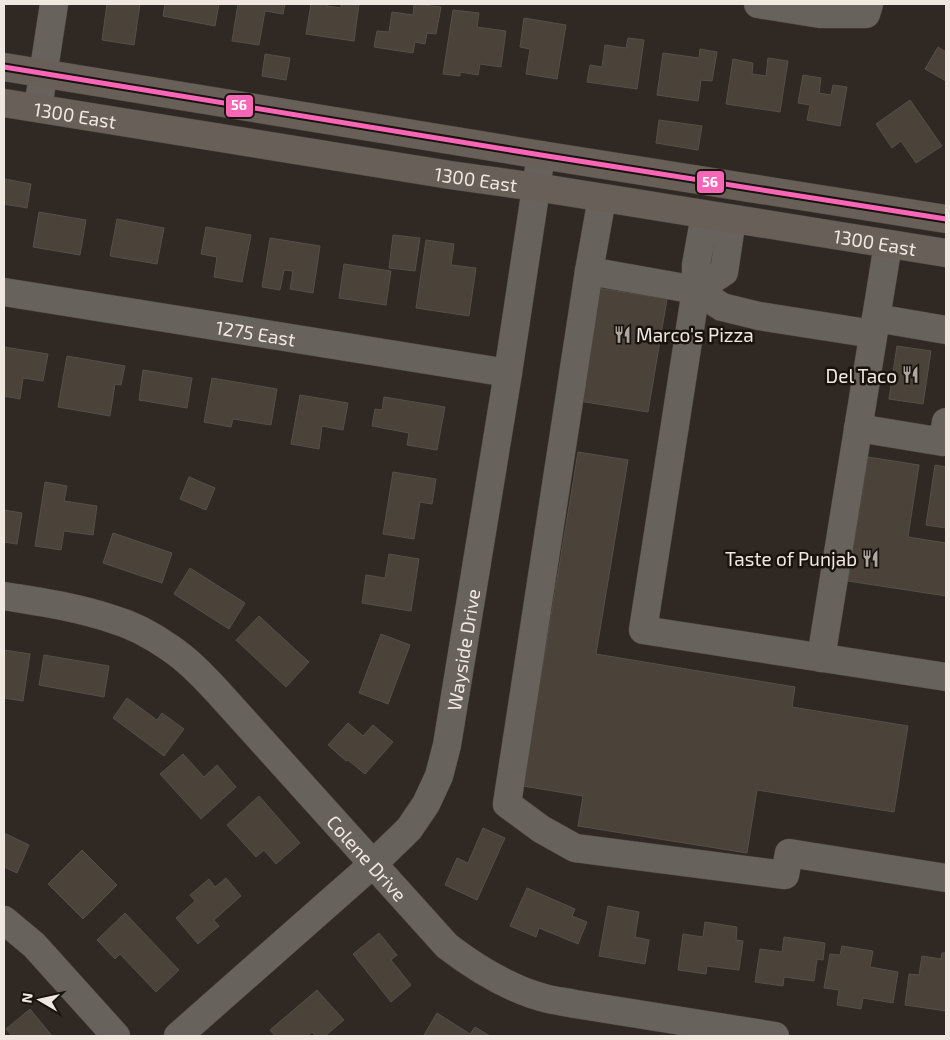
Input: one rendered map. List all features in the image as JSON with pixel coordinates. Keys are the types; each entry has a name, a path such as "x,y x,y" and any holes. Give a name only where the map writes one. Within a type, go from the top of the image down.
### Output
{"main road":[{"name":"1300 East","path":"4,67 946,219"},
{"name":"1300 East","path":"4,103 946,253"},
{"path":"705,215 717,182"}],"street":[{"path":"38,108 54,4"},
{"path":"758,4 820,14 867,9"},
{"name":"Wayside Drive","path":"178,1036 373,864 409,829 426,804 439,776 447,745 508,374 541,155"},
{"path":"602,198 589,270 507,804 541,829 575,848 784,875 790,853 946,878"},
{"path":"705,215 696,265 696,290 643,630 946,677"},
{"path":"696,290 724,272 732,219"},
{"path":"821,658 888,244"},
{"path":"589,270 696,290 722,308 759,316 946,330"},
{"name":"1275 East","path":"4,292 508,374"},
{"path":"858,428 943,442 946,422"},
{"name":"Colene Drive","path":"4,596 84,610 113,619 143,632 172,649 196,669 218,692 447,946 470,963 520,989 546,998 775,1036"},
{"path":"4,920 34,945 116,1036"}],"building":[{"path":"107,4 140,4 134,45 102,40"},
{"path":"165,4 219,4 215,26 163,16"},
{"path":"238,4 285,4 283,14 265,11 259,45 232,41"},
{"path":"311,4 328,4 327,6 341,8 341,4 359,4 354,41 306,34"},
{"path":"414,4 441,7 436,34 427,33 425,44 415,42 413,53 374,47 377,31 389,32 392,12 413,15"},
{"path":"453,10 479,13 477,27 506,31 501,67 480,64 478,75 460,72 460,76 443,74"},
{"path":"524,18 566,25 557,79 526,74 530,49 520,47"},
{"path":"628,38 644,40 637,89 587,82 590,65 602,67 605,45 626,48"},
{"path":"938,47 946,52 946,81 925,69"},
{"path":"700,49 717,52 712,81 701,80 698,101 657,95 663,53 699,58"},
{"path":"265,54 290,58 286,80 262,76"},
{"path":"768,58 788,61 780,112 726,104 733,59 753,63 752,74 766,76"},
{"path":"803,75 821,78 819,93 831,95 833,85 847,87 840,126 807,120 810,105 798,103"},
{"path":"910,100 942,146 916,163 901,141 892,148 876,124"},
{"path":"659,120 702,126 698,150 656,143"},
{"path":"5,179 31,184 27,208 4,204"},
{"path":"39,212 86,220 80,255 33,247"},
{"path":"117,219 164,228 157,264 110,256"},
{"path":"206,227 251,235 242,282 214,277 217,257 201,254"},
{"path":"393,235 420,238 415,271 389,268"},
{"path":"270,238 320,246 313,293 290,289 293,271 284,270 280,290 262,287"},
{"path":"426,240 454,244 451,265 476,268 469,316 416,308"},
{"path":"344,264 391,271 386,305 339,298"},
{"path":"597,288 667,299 648,412 579,401"},
{"path":"897,346 931,351 923,404 889,399"},
{"path":"4,347 48,354 43,381 23,378 20,399 4,396"},
{"path":"67,356 125,366 121,385 115,384 110,416 58,407"},
{"path":"143,370 192,378 187,408 139,400"},
{"path":"212,378 277,389 271,425 233,419 231,427 204,422"},
{"path":"300,395 348,403 343,430 322,426 319,449 291,444"},
{"path":"384,397 445,407 437,450 407,445 409,433 372,426 375,409 382,410"},
{"path":"578,452 628,460 596,654 795,687 792,707 908,726 894,812 757,790 747,853 578,826 583,796 523,786"},
{"path":"868,457 919,465 908,537 946,543 946,596 848,581"},
{"path":"935,465 946,467 946,528 926,525"},
{"path":"393,472 436,479 432,504 420,502 414,539 383,534"},
{"path":"189,477 215,488 206,510 180,499"},
{"path":"45,482 67,486 64,501 97,506 93,535 64,531 61,550 35,546"},
{"path":"4,510 22,513 17,544 4,542"},
{"path":"113,533 172,553 162,583 103,563"},
{"path":"389,554 419,559 411,611 362,603 366,575 385,578"},
{"path":"190,568 245,603 229,629 174,594"},
{"path":"259,616 309,662 286,687 236,640"},
{"path":"381,634 410,645 388,704 359,693"},
{"path":"4,650 30,654 23,701 4,698"},
{"path":"44,655 109,666 104,697 39,685"},
{"path":"127,698 157,720 162,713 184,729 164,756 113,718"},
{"path":"348,723 363,736 373,725 393,742 365,774 328,745"},
{"path":"183,754 204,777 217,765 236,787 201,819 160,774"},
{"path":"259,796 300,843 276,864 264,850 256,857 227,825"},
{"path":"483,828 505,838 477,900 445,885 457,858 468,863"},
{"path":"4,833 29,845 17,873 4,867"},
{"path":"82,850 117,885 83,919 48,884"},
{"path":"226,878 241,896 214,920 219,926 198,944 176,918 195,901 190,895 209,879 215,887"},
{"path":"527,888 575,909 572,916 587,922 578,944 539,928 536,937 510,926"},
{"path":"608,906 639,912 635,937 649,940 645,964 599,956"},
{"path":"125,913 179,970 156,992 120,954 115,959 97,940"},
{"path":"705,922 737,927 736,940 743,941 739,970 707,966 706,974 678,970 683,934 703,937"},
{"path":"379,933 397,955 391,960 411,985 391,1002 353,954"},
{"path":"784,937 825,943 823,960 817,959 814,981 784,977 783,986 755,982 760,949 782,952"},
{"path":"842,946 873,951 870,967 898,972 893,1003 863,998 861,1009 837,1005 839,990 824,988 830,954 840,955"},
{"path":"942,953 946,953 946,1011 905,1005 909,974 919,975 922,956 941,959"},
{"path":"317,990 344,1020 325,1036 316,1036 312,1032 307,1036 275,1036 270,1030"},
{"path":"30,1009 52,1036 12,1036 6,1029"},
{"path":"437,1013 470,1034 475,1027 490,1036 424,1035"}],"transit line":[{"name":"56","path":"4,67 946,219"}],"place":[{"name":"Marco's Pizza","path":"622,334"},
{"name":"Del Taco","path":"911,375"},
{"name":"Taste of Punjab","path":"871,558"}]}
